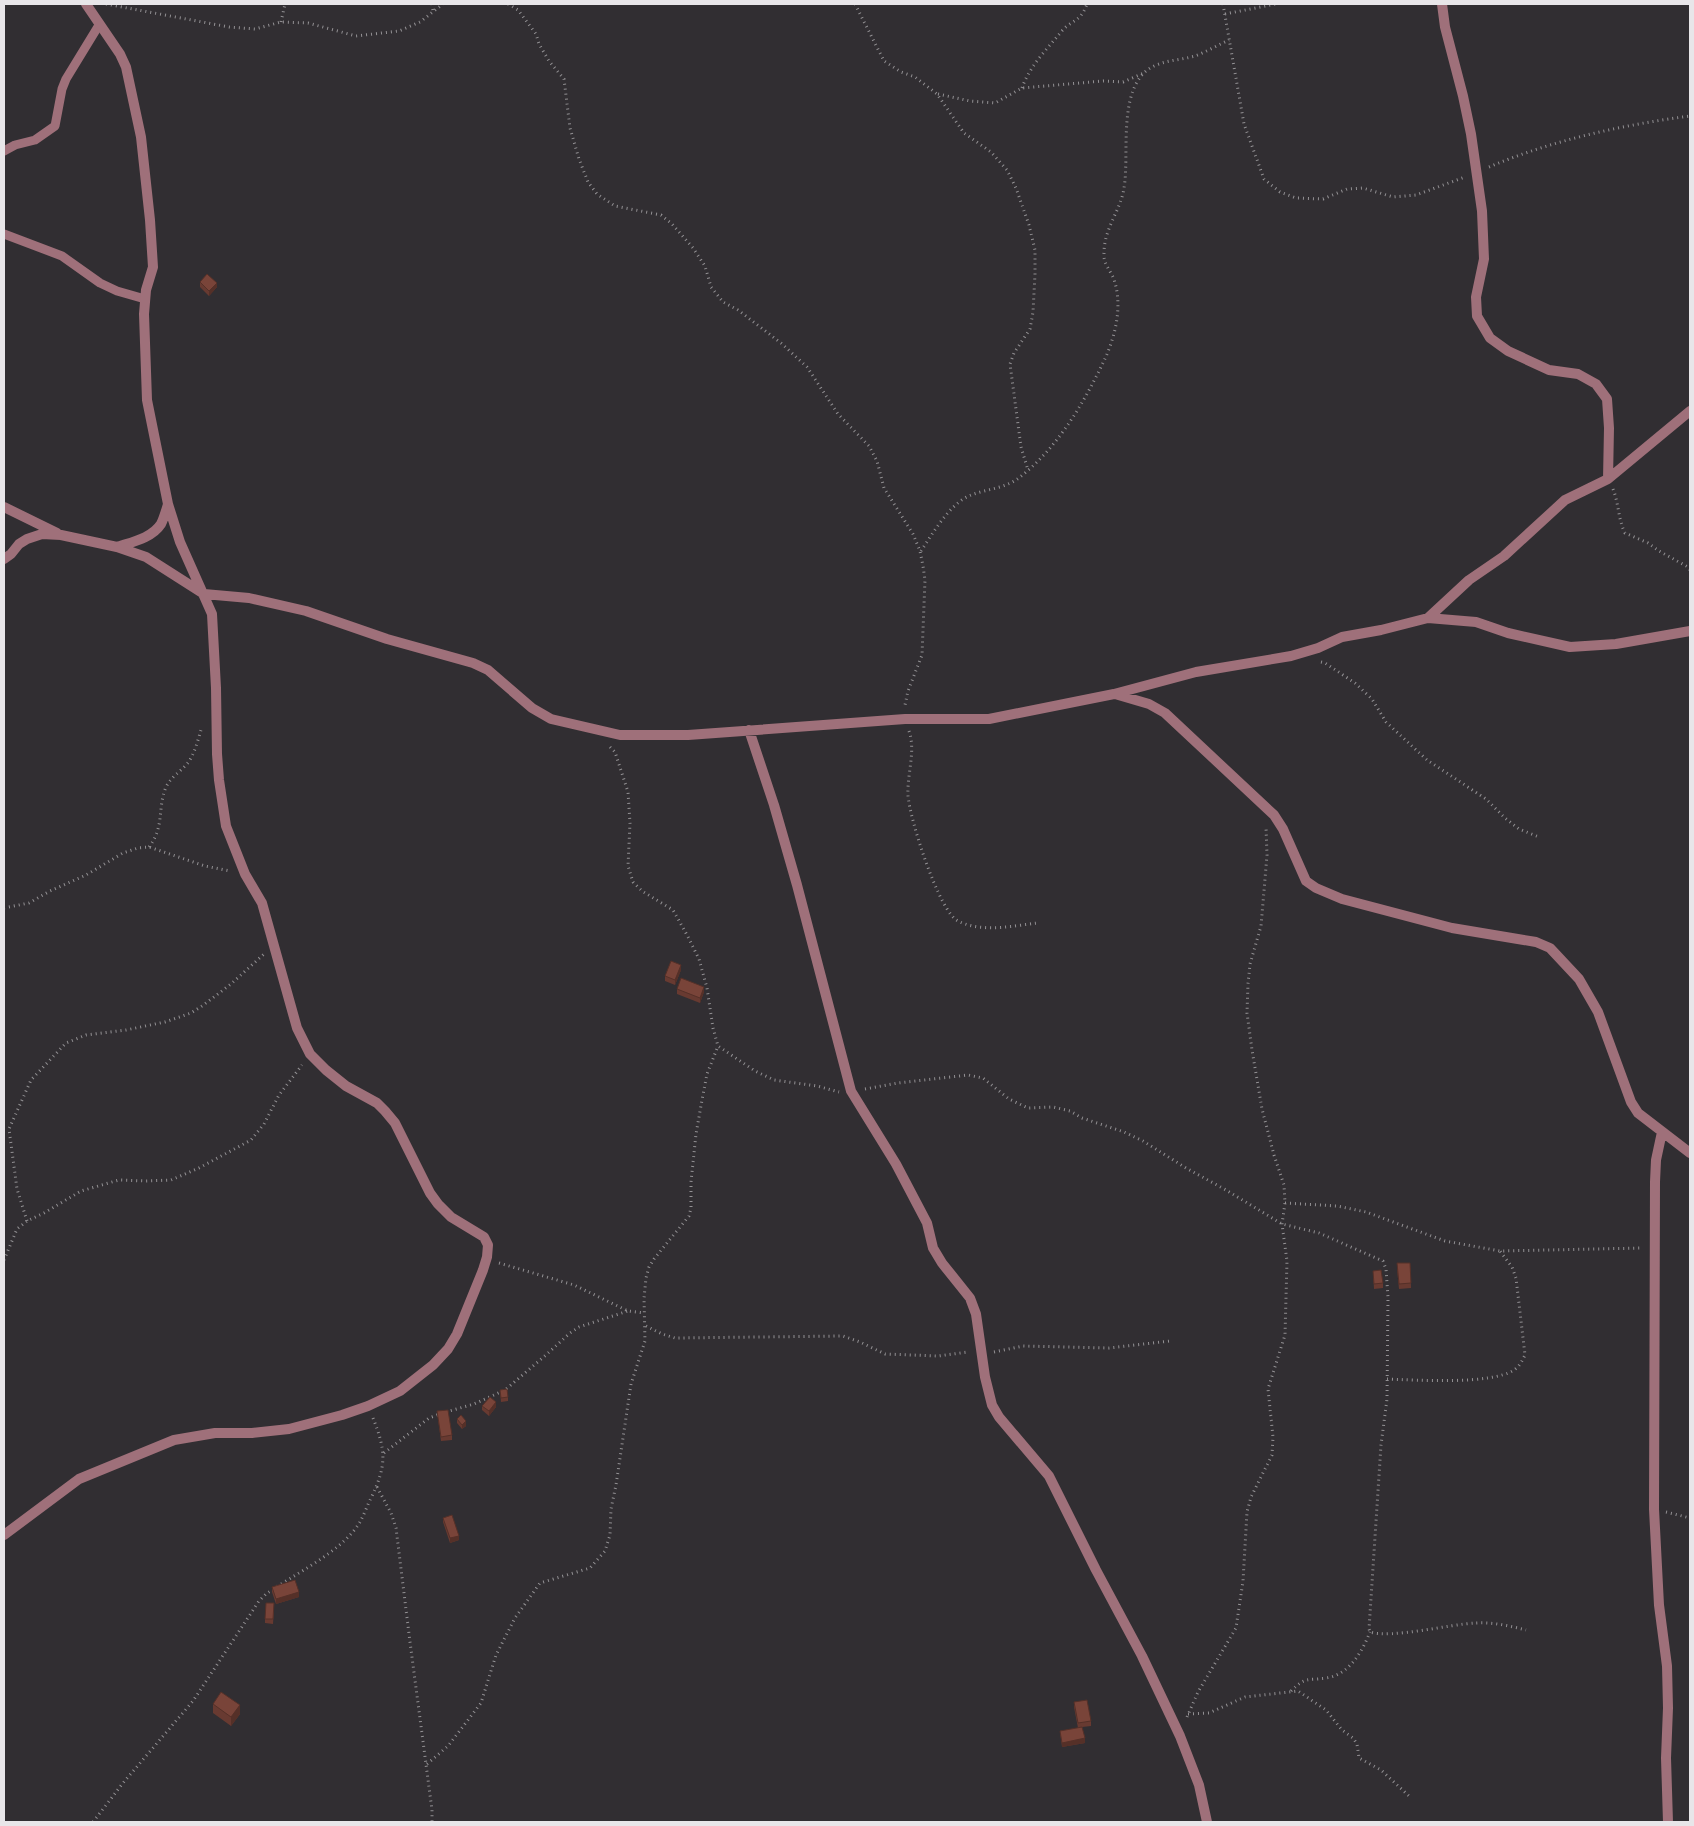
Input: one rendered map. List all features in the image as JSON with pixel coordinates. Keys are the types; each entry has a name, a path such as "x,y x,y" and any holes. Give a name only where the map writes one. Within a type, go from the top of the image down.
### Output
{"street":[{"path":"4,1535 79,1479 174,1440 215,1433 252,1433 289,1429 342,1415 368,1406 400,1391 433,1365 448,1349 457,1334 487,1257 488,1245 484,1237 451,1217 438,1204 395,1123 385,1111 376,1103 346,1086 310,1054 297,1028 262,903 245,874 226,826 219,780 210,608 180,542 168,504 147,400 145,299 153,267 141,137 126,67 120,54 86,4"},
{"path":"1442,4 1445,27 1463,96 1482,211 1484,259 1476,297 1477,316 1490,338 1508,351 1550,370 1578,374 1596,384 1607,399 1609,428 1608,479"},
{"path":"1428,618 1469,580 1504,556 1566,500 1608,479 1690,411"},
{"path":"117,547 143,538 155,530 162,522 168,504"},
{"path":"4,507 61,535"},
{"path":"4,559 19,544 35,535 61,535 117,547 146,557 204,594 249,598 306,611 387,638 473,662 488,670 532,708 551,719 620,735 688,735 905,719 989,719 1114,694 1196,672 1291,656 1318,648 1342,637 1381,630 1428,618 1476,622 1508,633 1570,646 1616,644 1690,631"},
{"path":"1114,694 1149,704 1165,713 1274,815 1283,829 1306,881 1316,888 1342,900 1443,926 1536,942 1550,948 1578,979 1598,1012 1629,1096 1638,1113 1690,1153"},
{"path":"749,730 774,805 797,885 851,1091 896,1164 926,1223 933,1248 942,1263 970,1298 976,1314 988,1393 992,1405 999,1417 1049,1476 1142,1656 1180,1736 1199,1785 1207,1822"},
{"path":"1662,1132 1656,1160 1654,1509 1659,1605 1667,1666 1666,1758 1668,1822"}],"lane":[{"path":"4,152 15,145 35,140 55,126 62,89 66,79 99,25"},
{"path":"4,234 62,256 100,283 116,291 145,299"}],"path":[{"path":"106,4 229,28 255,29 281,22 308,23 356,36 399,31 420,22 443,4"},
{"path":"281,22 285,4"},
{"path":"432,4 433,12"},
{"path":"508,4 518,10 536,34 539,44 564,79 570,128 588,182 597,194 615,206 661,215 672,224 693,248 705,266 711,287 723,302 738,310 781,343 807,367 838,414 869,446 877,461 884,488 913,534 920,551 924,580 922,655 908,691 905,705 905,719 911,736 908,798 923,854 944,906 950,916 958,921 975,926 1002,928 1037,923"},
{"path":"855,4 884,61 900,72 915,77 937,94 964,133 991,152 1007,170 1016,188 1029,225 1035,250 1033,312 1030,329 1014,353 1010,364 1021,447 1028,470"},
{"path":"1022,88 1027,75 1062,32 1081,18 1087,4"},
{"path":"1223,4 1244,124 1264,180 1280,192 1296,198 1323,199 1347,189 1363,188 1393,197 1416,195 1515,156 1588,135 1690,116"},
{"path":"1225,14 1276,4"},
{"path":"937,94 970,101 995,103 1022,88 1103,81 1122,82 1144,73 1158,64 1195,56 1229,40"},
{"path":"920,551 936,527 957,504 968,496 1001,487 1019,478 1047,451 1066,428 1103,364 1118,316 1118,300 1113,278 1106,266 1104,254 1108,229 1124,190 1127,114 1130,95 1144,73"},
{"path":"1608,479 1617,499 1620,523 1626,533 1648,543 1690,570"},
{"path":"1316,661 1325,663 1355,683 1372,699 1386,722 1428,760 1486,799 1519,829 1539,837"},
{"path":"149,847 155,839 160,824 166,787 191,757 203,724"},
{"path":"427,1764 448,1746 481,1703 496,1655 515,1618 540,1583 590,1568 605,1551 610,1535 611,1509 631,1384 645,1341 646,1278 649,1267 689,1216 692,1208 691,1182 697,1125 707,1074 718,1046 714,1033 707,988 699,959 687,935 674,910 642,891 633,882 628,866 630,823 628,792 615,752 609,746"},
{"path":"1180,1736 1198,1692 1236,1628 1243,1581 1247,1512 1252,1497 1272,1456 1273,1437 1268,1389 1285,1335 1287,1262 1282,1224 1285,1203 1284,1185 1262,1109 1247,1013 1250,964 1261,926 1267,855 1265,807"},
{"path":"4,908 29,903 50,891 86,875 123,853 138,848 149,847 206,866 245,874"},
{"path":"27,1221 17,1189 9,1130 30,1080 66,1043 86,1035 126,1030 165,1022 191,1013 247,970 274,944"},
{"path":"718,1046 755,1071 774,1080 817,1086 838,1092 968,1075 983,1078 1009,1099 1028,1108 1053,1107 1070,1111 1082,1118 1124,1132 1143,1141 1282,1224 1319,1233 1383,1261 1386,1269 1388,1297 1388,1378 1381,1444 1368,1621 1370,1632 1361,1652 1339,1674 1325,1678 1310,1678 1298,1684 1290,1692"},
{"path":"4,1260 17,1230 27,1221 81,1191 119,1180 146,1182 171,1180 232,1151 250,1140 264,1124 280,1095 310,1054"},
{"path":"1285,1203 1337,1206 1366,1212 1445,1241 1500,1251 1656,1248"},
{"path":"1388,1378 1453,1380 1494,1377 1513,1371 1521,1364 1525,1355 1516,1278 1512,1267 1500,1251"},
{"path":"487,1257 501,1264 574,1285 628,1311 644,1313"},
{"path":"383,1453 429,1418 474,1404 505,1390 570,1333 580,1327 628,1311"},
{"path":"646,1326 675,1338 843,1336 885,1354 902,1356 938,1356 981,1350 992,1352 1038,1345 1109,1348 1170,1341"},
{"path":"93,1822 192,1701 259,1601 266,1594 325,1556 347,1538 359,1524 377,1486 382,1468 382,1441 368,1406"},
{"path":"377,1486 391,1513 396,1528 427,1764 432,1822"},
{"path":"1654,1509 1690,1518"},
{"path":"1370,1632 1375,1634 1391,1634 1477,1623 1500,1624 1526,1630"},
{"path":"1188,1714 1209,1712 1245,1697 1298,1691 1326,1710 1342,1730 1353,1738 1357,1744 1359,1758 1381,1770 1409,1796"}],"building":[{"path":"207,274 217,283 209,291 200,282"},
{"path":"671,961 681,965 675,980 665,976"},
{"path":"681,978 704,987 700,998 677,989"},
{"path":"1397,1263 1410,1263 1411,1283 1399,1284"},
{"path":"1381,1270 1383,1283 1374,1284 1373,1271"},
{"path":"507,1389 508,1397 501,1398 500,1390"},
{"path":"490,1397 496,1402 489,1411 482,1406"},
{"path":"448,1410 452,1435 441,1437 437,1411"},
{"path":"461,1415 466,1421 462,1425 457,1419"},
{"path":"452,1515 459,1536 450,1538 443,1518"},
{"path":"295,1580 299,1592 276,1599 272,1587"},
{"path":"266,1603 274,1603 273,1619 265,1619"},
{"path":"221,1692 240,1705 231,1717 213,1704"},
{"path":"1087,1700 1091,1721 1078,1723 1074,1702"},
{"path":"1082,1727 1085,1738 1062,1743 1060,1731"}]}
